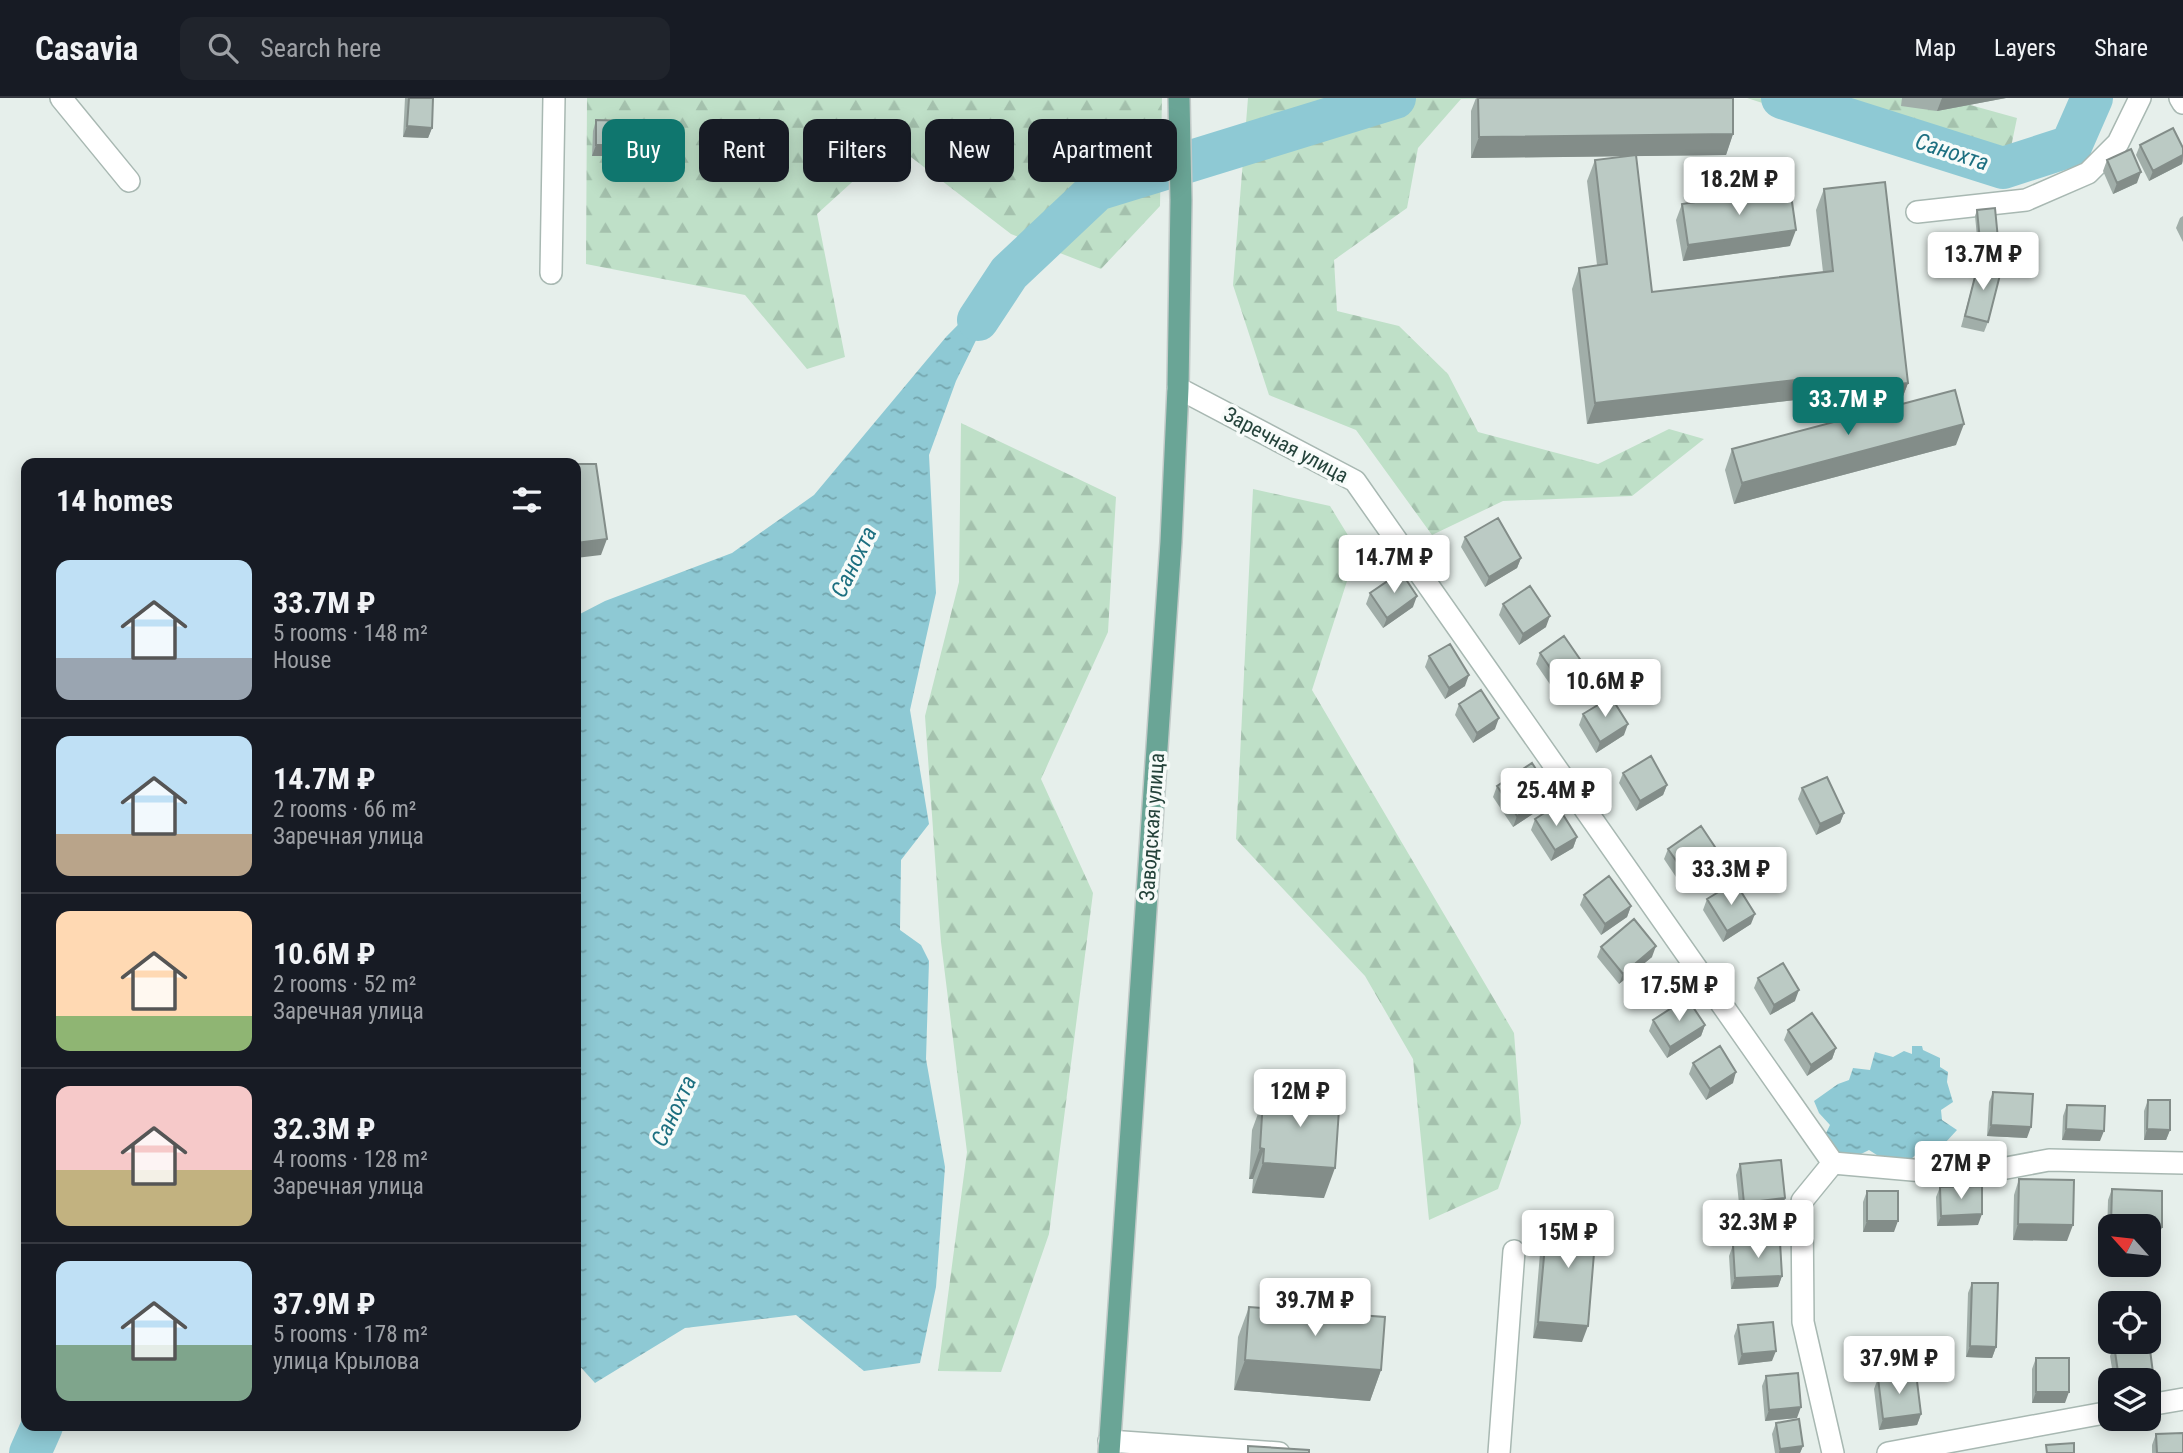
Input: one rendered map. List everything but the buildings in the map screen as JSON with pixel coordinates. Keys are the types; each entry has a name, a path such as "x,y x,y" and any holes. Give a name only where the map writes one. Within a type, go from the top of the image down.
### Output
{"main road":[{"name":"Заводская улица","path":"1109,1447 1171,556 1178,388 1181,200 1179,101"}],"street":[{"path":"61,98 129,181"},
{"path":"551,274 554,98"},
{"path":"1917,212 2026,200 2088,173 2118,143 2140,98"},
{"path":"2180,98 2183,103"},
{"name":"Заречная улица","path":"1178,388 1355,481 1833,1163"},
{"path":"1833,1453 1803,1322 1802,1201 1833,1163 1969,1175 2049,1160 2183,1163"},
{"path":"1499,1453 1514,1251"},
{"path":"2161,1403 2183,1399"},
{"path":"1888,1453 2098,1414"},
{"path":"1109,1447 1279,1453"}],"green space":[{"path":"587,98 1162,98 1162,119 1028,119 1028,182 1160,182 1160,206 1101,269 1011,234 943,182 1014,182 1014,119 925,119 925,168 911,157 911,119 803,119 803,182 852,182 817,214 845,357 807,369 745,295 586,264"},
{"path":"1248,98 1515,98 1461,99 1418,148 1407,208 1334,260 1337,311 1399,326 1448,374 1478,432 1598,464 1669,429 1704,439 1632,496 1503,501 1432,535 1356,430 1269,395 1233,285"},
{"path":"1747,98 1945,98 2017,118 2004,181"},
{"path":"961,423 1116,497 1108,632 1041,779 1093,893 1049,1234 1001,1372 938,1371 967,1152 941,942 925,716 959,582"},
{"path":"1253,489 1330,506 1357,550 1312,690 1514,1033 1521,1123 1498,1189 1429,1220 1413,1059 1365,976 1236,839"}],"water":[{"path":"1009,273 956,381 929,455 936,593 910,710 929,824 901,860 900,930 921,945 929,961 926,1059 945,1167 936,1287 920,1363 864,1371 796,1315 685,1328 595,1383 581,1368 581,613 605,601 732,553 814,495 946,337"},
{"path":"1912,1046 1922,1046 1923,1050 1940,1058 1940,1067 1948,1072 1947,1082 1953,1102 1941,1110 1942,1120 1957,1130 1933,1156 1921,1150 1911,1159 1880,1157 1869,1150 1857,1156 1843,1157 1825,1135 1830,1125 1819,1113 1814,1101 1838,1084 1849,1080 1853,1068 1870,1070 1875,1052 1893,1057 1904,1051 1912,1054"}],"waterway":[{"name":"Санохта","path":"978,320 1009,273 1097,190 1395,98"},
{"name":"Санохта","path":"1782,98 2003,168 2071,146 2092,98"},
{"name":"Санохта","path":"30,1453 40,1431"}]}
